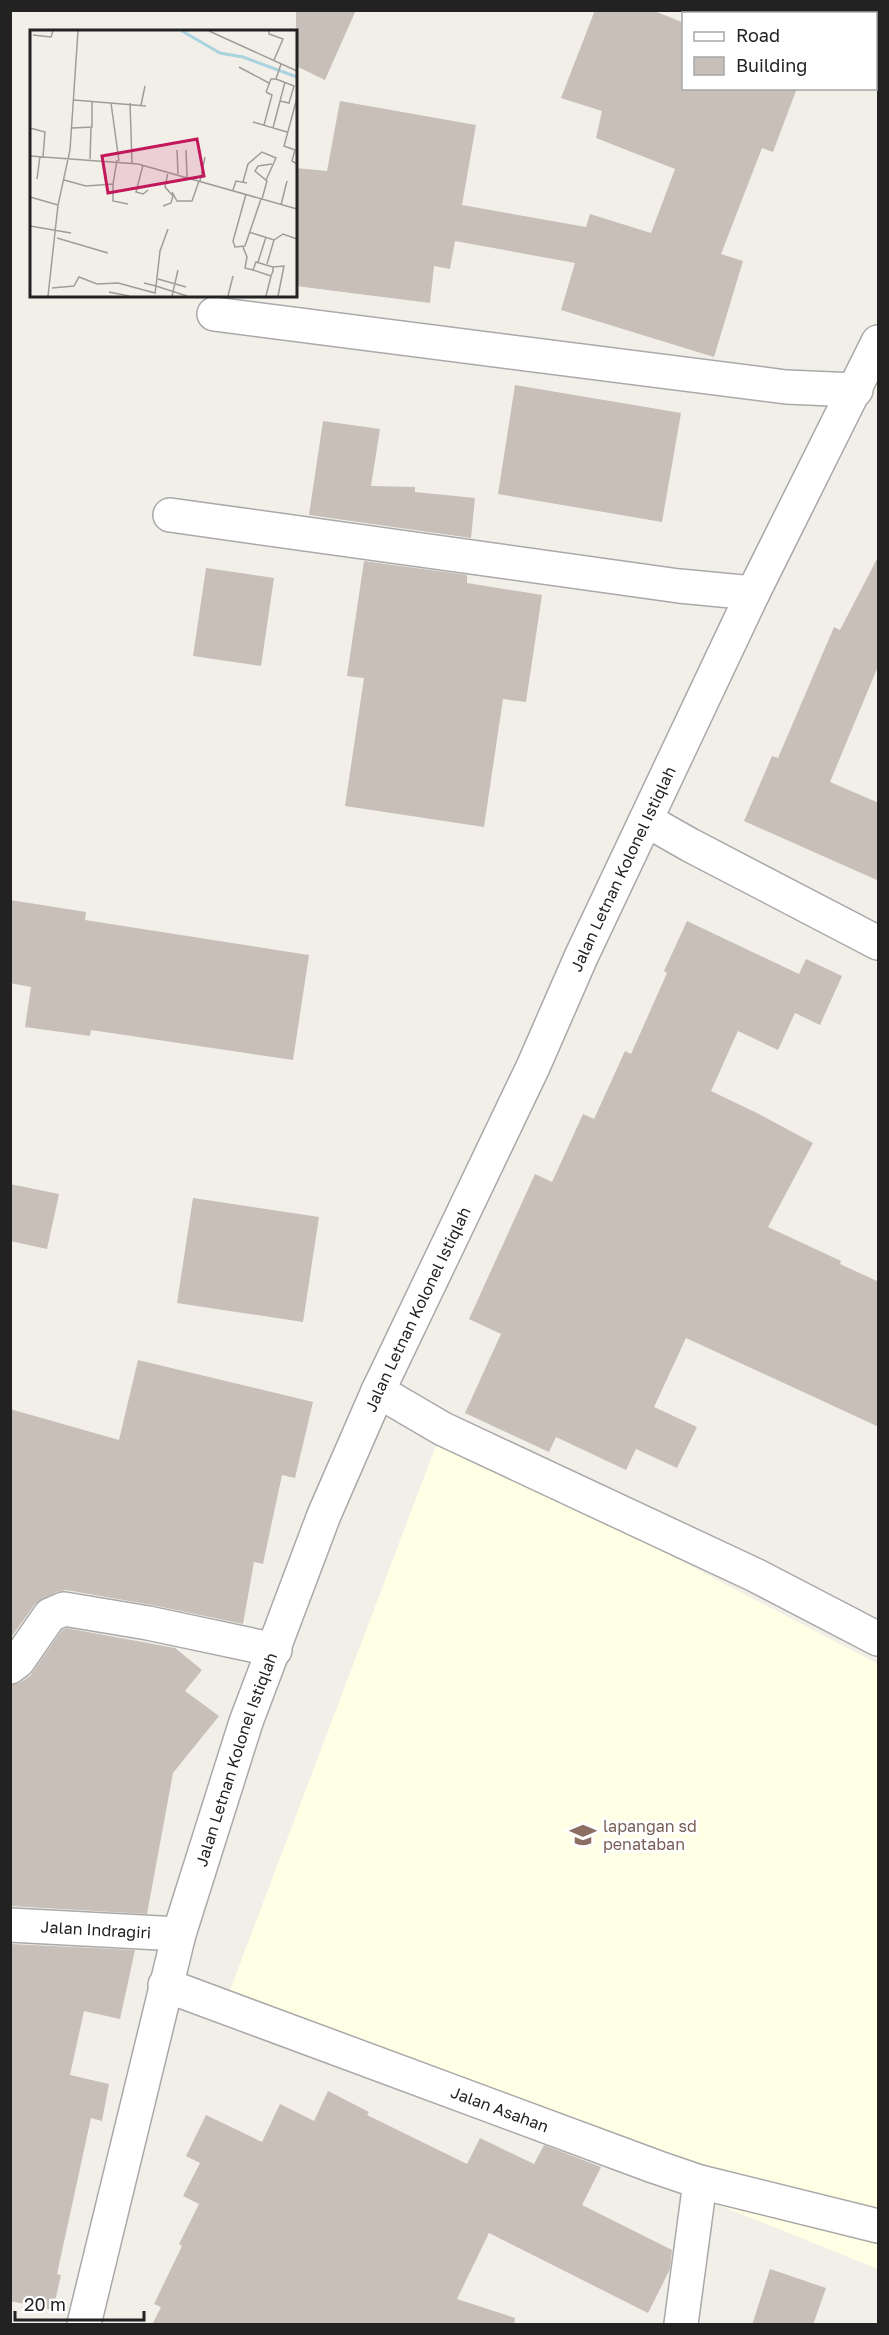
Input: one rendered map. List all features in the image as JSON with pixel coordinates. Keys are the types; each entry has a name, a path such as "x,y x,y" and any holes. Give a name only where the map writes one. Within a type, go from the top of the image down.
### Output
{"street":[{"path":"214,314 786,387 856,390"},
{"name":"Jalan Letnan Kolonel Istiqlah","path":"84,2325 179,1934 246,1722 324,1515 378,1391 533,1067 581,957 753,593 879,342"},
{"path":"170,515 679,586 753,593"},
{"path":"646,820 879,942"},
{"path":"378,1391 443,1429 745,1569 879,1639"},
{"path":"10,1667 18,1661 50,1615 64,1609 148,1623 275,1650"},
{"name":"Jalan Indragiri","path":"10,1925 179,1934"},
{"name":"Jalan Asahan","path":"165,1985 645,2163 700,2181 879,2226"},
{"path":"681,2325 700,2181"}],"shaded area":[{"name":"lapangan sd penataban","path":"440,1435 878,1664 878,2269 224,2006"}],"building":[{"path":"296,10 356,10 325,80 297,66"},
{"path":"595,10 652,10 682,22 682,90 796,90 773,152 762,148 721,254 743,261 714,357 561,310 575,263 455,241 450,269 434,266 430,303 297,286 297,168 327,171 340,101 476,125 462,205 586,227 590,214 651,233 675,169 596,138 602,111 561,98"},
{"path":"515,385 681,413 662,522 498,494"},
{"path":"323,421 380,429 371,486 415,487 415,492 475,498 471,538 309,515"},
{"path":"879,555 879,664 830,782 879,803 879,881 744,821 772,756 778,758 834,627 840,630"},
{"path":"364,561 467,575 467,583 542,595 526,702 503,699 484,827 345,806 364,678 347,676"},
{"path":"206,568 274,578 261,666 193,656"},
{"path":"10,900 86,912 85,920 309,955 293,1060 91,1030 90,1036 25,1027 31,987 10,983"},
{"path":"687,921 799,974 806,959 842,976 820,1025 795,1013 778,1050 738,1031 711,1091 813,1143 768,1227 841,1261 840,1264 879,1282 879,1427 686,1338 654,1407 697,1427 677,1468 636,1449 626,1470 556,1437 549,1452 465,1413 501,1334 469,1319 535,1174 552,1182 583,1114 594,1119 625,1051 631,1054"},
{"path":"10,1184 59,1194 47,1249 10,1241"},
{"path":"193,1198 319,1217 303,1322 177,1303"},
{"path":"138,1360 313,1402 295,1478 282,1475 263,1564 254,1562 243,1624 66,1590 57,1592 35,1604 10,1639 10,1409 119,1440"},
{"path":"66,1628 175,1648 202,1670 185,1691 219,1716 173,1773 147,1914 10,1906 10,1685 30,1676 62,1630"},
{"path":"10,1944 135,1950 120,2019 84,2011 70,2075 109,2084 102,2121 91,2118 57,2274 61,2275 53,2310 10,2301"},
{"path":"328,2091 369,2112 367,2115 467,2164 480,2138 534,2164 544,2145 601,2167 582,2205 672,2250 670,2269 648,2313 489,2233 457,2299 515,2318 514,2325 152,2325 161,2307 154,2304 182,2246 179,2244 199,2204 183,2196 200,2163 186,2156 206,2115 262,2142 280,2104 314,2121"},
{"path":"770,2269 826,2288 813,2325 752,2325"}],"place":[{"name":"lapangan sd penataban","path":"583,1835"}]}
